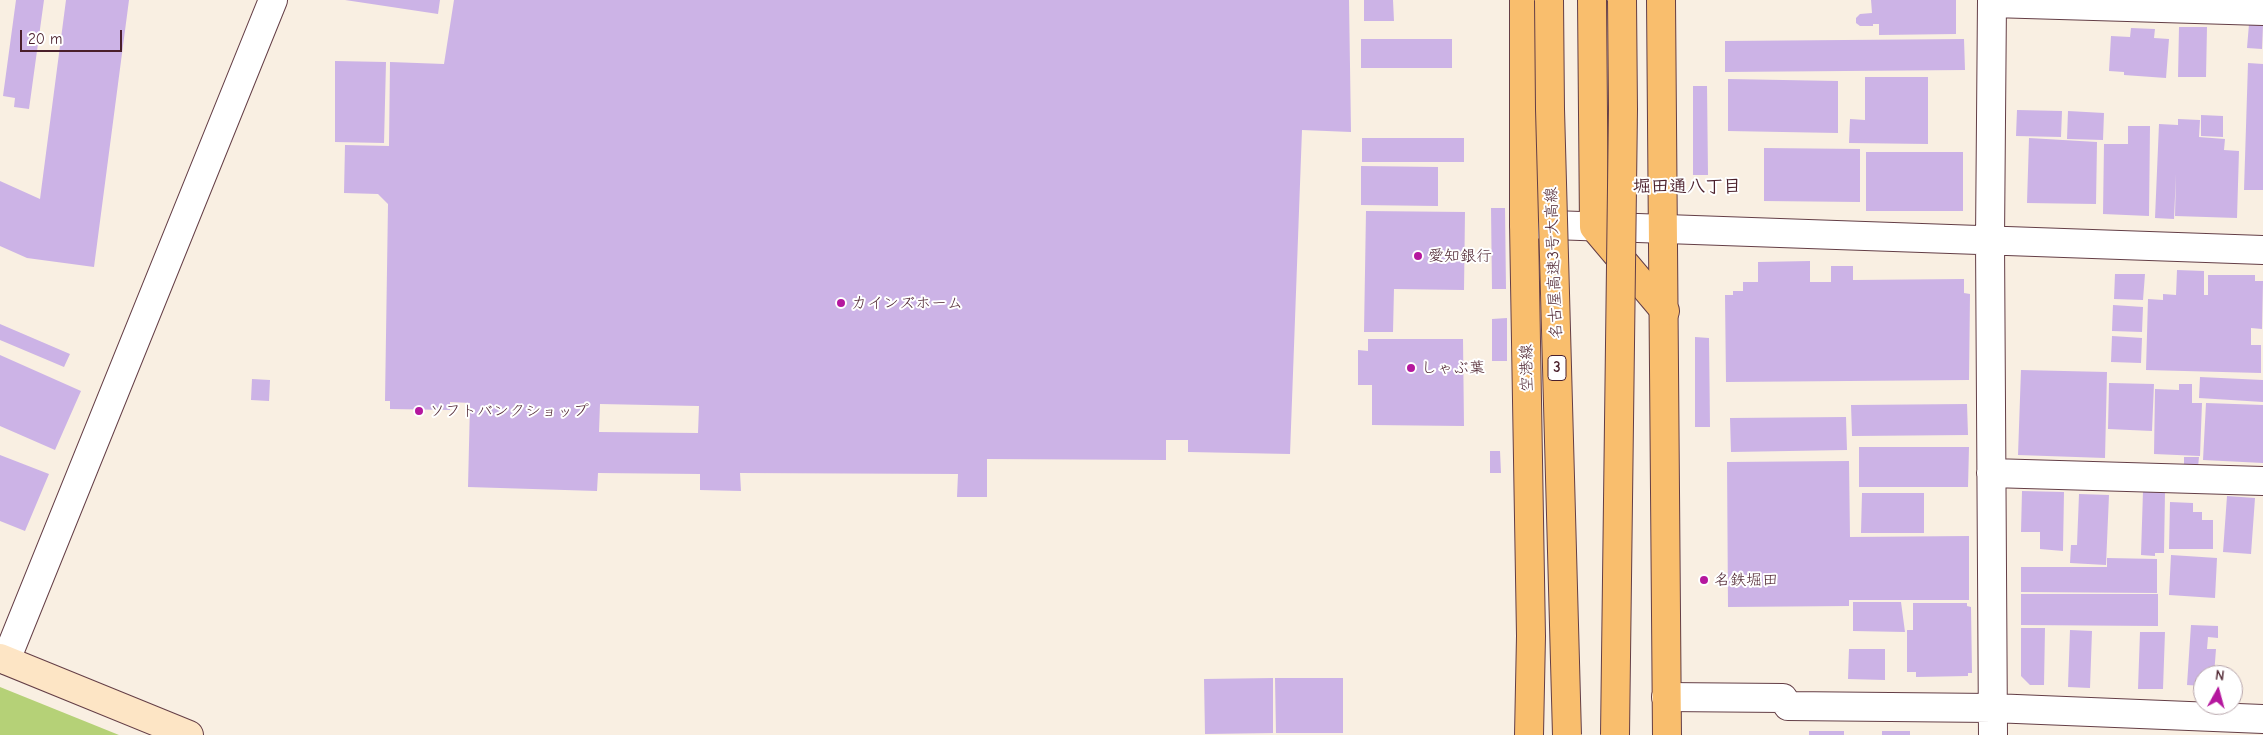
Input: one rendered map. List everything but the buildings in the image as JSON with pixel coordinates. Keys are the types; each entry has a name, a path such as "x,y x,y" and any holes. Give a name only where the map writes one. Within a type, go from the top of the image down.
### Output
{"main road":[{"name":"空港線","path":"1524,0 1524,224 1531,636 1529,735"},
{"name":"名古屋高速3号大高線","path":"1549,0 1550,110 1567,735"},
{"path":"1592,0 1594,227 1665,311"},
{"path":"1615,735 1623,109 1622,0"},
{"path":"1662,0 1667,735"}],"street":[{"path":"189,735 3,659 273,0"},
{"path":"1992,735 1990,240 1992,1 2263,11"},
{"path":"1524,224 2263,250"},
{"path":"1991,473 2263,481"},
{"path":"1666,697 1783,698 1788,706 1992,708 2263,719"}],"green space":[{"path":"0,687 119,735 0,735"}],"place":[{"name":"愛知銀行","path":"1418,256"},
{"name":"カインズホーム","path":"841,303"},
{"name":"しゃぶ葉","path":"1411,368"},
{"name":"ソフトバンクショップ","path":"419,411"},
{"name":"名鉄堀田","path":"1704,580"}],"district":[{"name":"堀田通八丁目","path":"1687,187"}]}
